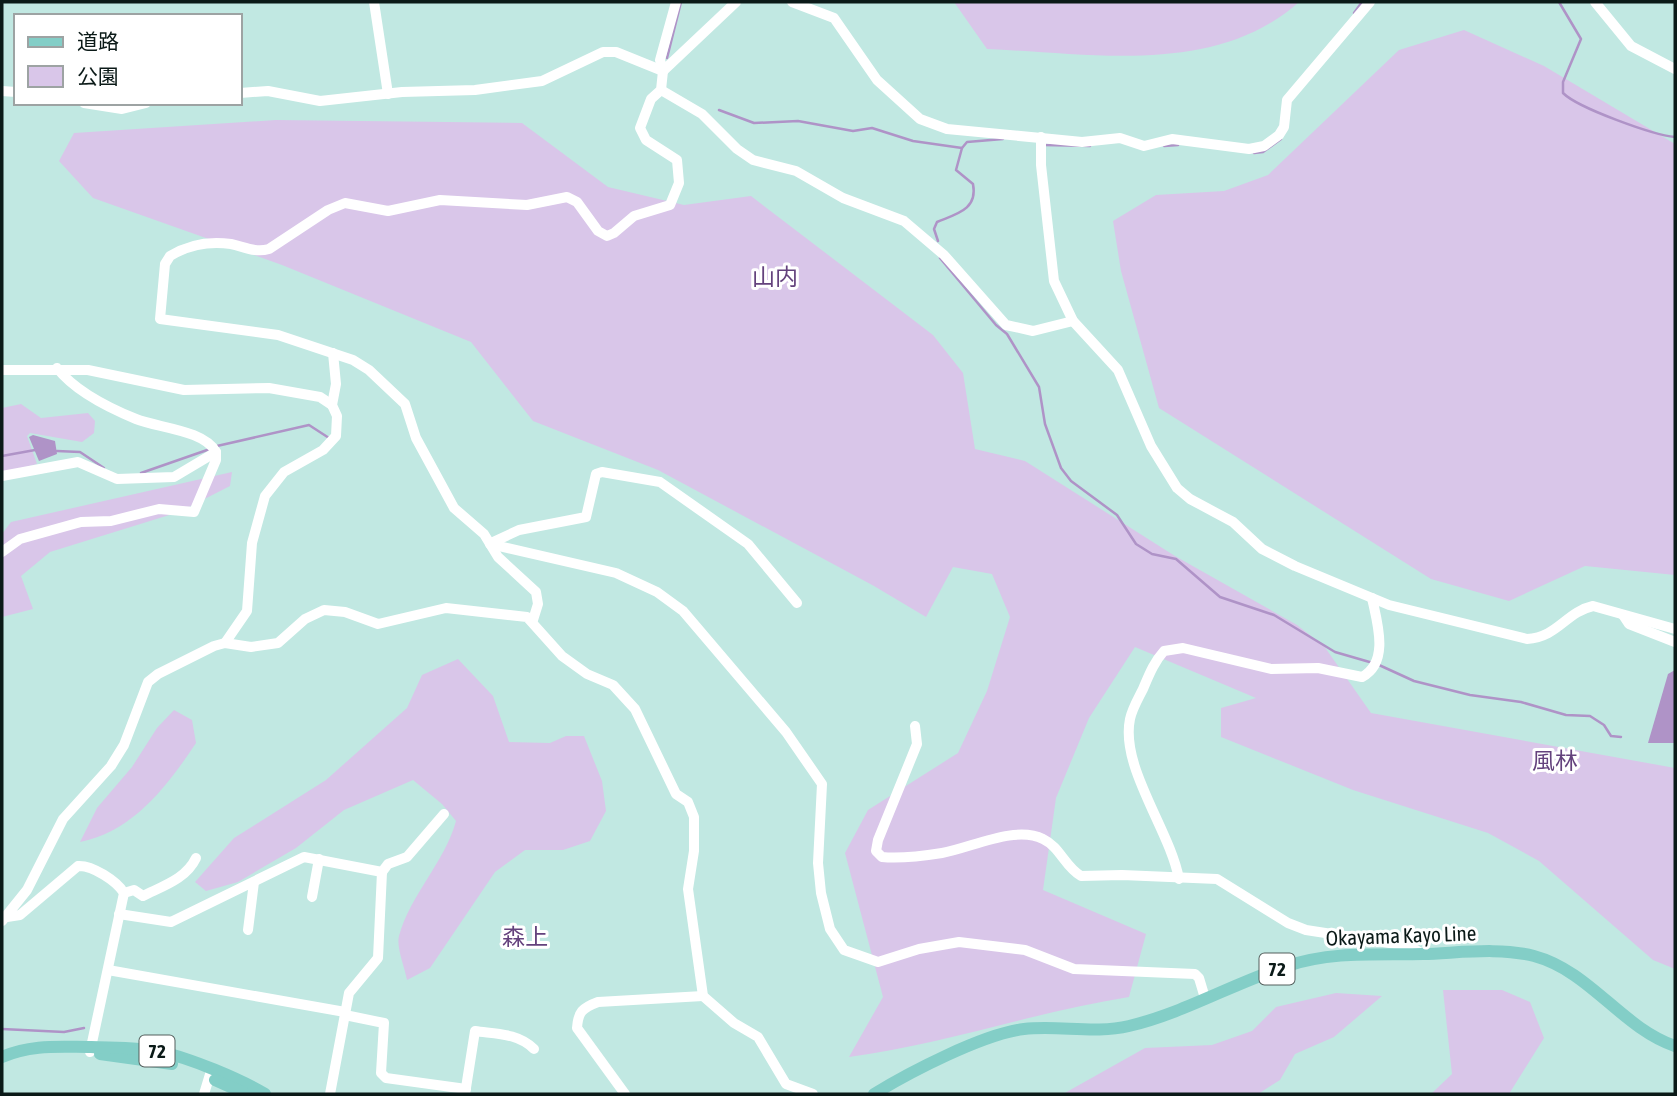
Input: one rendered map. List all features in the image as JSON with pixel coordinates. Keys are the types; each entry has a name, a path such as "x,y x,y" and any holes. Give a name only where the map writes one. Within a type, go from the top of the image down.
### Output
{"main road":[{"name":"Okayama Kayo Line","path":"874,1094 897,1080 993,1037 1021,1029 1127,1026 1287,965 1343,954 1497,952 1545,960 1577,977 1659,1041 1675,1046"},
{"name":"72","path":"2,1057 17,1050 41,1047 91,1050 162,1061 248,1084 265,1094"},
{"name":"72","path":"209,1074 246,1094"}],"street":[{"path":"374,2 388,94"},
{"path":"533,620 538,604 536,592 454,508 416,438 399,396 353,360 278,335 160,319 165,264 170,256 199,244 229,244 259,252 269,249 328,209 345,203 388,211 440,200 465,199 527,205 567,197 576,202 598,232 611,235 634,216 665,207 674,200 679,183 677,160 646,140 640,128 651,99 661,90 663,71 660,60 676,2"},
{"path":"663,71 736,2"},
{"path":"792,2 834,18 868,70 920,119 957,131 1041,143 1120,138 1144,146 1172,139 1257,149 1283,130 1292,95 1362,15 1370,2"},
{"path":"1595,2 1631,46 1675,69"},
{"path":"242,93 268,91 320,101 388,94 475,90 534,83 603,51 616,52 663,71"},
{"path":"661,90 702,114 737,149 753,160 796,171 843,198 904,221 944,255 1006,325 1033,331 1073,321"},
{"path":"97,105 122,109 138,105"},
{"path":"1041,143 1054,281 1073,321 1118,370 1151,446 1177,488 1189,499 1233,522 1262,548 1295,566 1372,598 1527,639 1548,636 1583,608 1593,606 1675,629"},
{"path":"225,643 247,611 252,543 265,496 284,472 331,445 338,426 332,405 336,384 332,353"},
{"path":"2,370 57,368 108,372 176,389 269,388 320,397 332,405"},
{"path":"2,552 20,539 81,522 111,521 159,509 194,512 216,460 216,452 208,440 163,429 116,409 63,375 57,368"},
{"path":"2,476 78,462 117,480 174,477 216,452"},
{"path":"490,544 519,530 586,517 596,474 602,472 649,478 660,482 748,544 797,603"},
{"path":"490,544 616,573 657,592 683,611 786,732 822,784 818,852 821,893 830,929 844,950 878,962 919,949 958,942 1025,950 1074,968 1195,974 1199,978 1205,998"},
{"path":"1179,879 1169,842 1137,775 1129,734 1133,711 1156,661 1164,651 1183,648 1271,669 1318,668 1362,677 1375,664 1380,633 1372,598"},
{"path":"4,919 27,890 63,819 117,756 148,682 206,648 225,643 251,647 278,643 305,619 324,610 345,612 377,624 446,608 516,614 533,620 562,656 587,674 613,685 635,709 676,794 688,802 694,817 688,888 703,996 734,1023 758,1037 786,1084 813,1094"},
{"path":"1623,615 1629,624 1675,642"},
{"path":"915,726 917,744 878,840 876,851 882,857 940,853 1004,838 1036,836 1054,846 1081,877 1122,875 1217,879 1288,923 1306,930 1409,946 1423,954"},
{"path":"330,1094 349,993 378,958 382,872 388,864 407,857 444,814"},
{"path":"119,914 171,922 304,857 382,872"},
{"path":"124,893 134,890 143,896 165,887 193,865 196,858"},
{"path":"312,897 319,859"},
{"path":"4,919 20,915 78,866 84,866 119,884 124,893 91,1050"},
{"path":"248,930 254,882"},
{"path":"108,970 345,1013 384,1023 381,1073 386,1078 465,1092 475,1031 514,1037 526,1041 534,1049"},
{"path":"625,1094 576,1028 578,1015 584,1007 598,1002 703,996"},
{"path":"194,1094 209,1074"},
{"path":"204,1094 209,1074"}],"green space":[{"path":"954,2 1299,2 1266,26 1229,42 1191,51 1109,56 987,49"},
{"path":"1464,30 1544,66 1675,144 1675,575 1585,566 1509,601 1431,579 1159,408 1121,271 1113,221 1156,195 1224,191 1268,175 1399,50"},
{"path":"276,120 522,123 608,187 684,205 751,196 933,335 963,373 975,449 1025,461 1175,556 1297,625 1324,646 1371,713 1675,768 1675,969 1653,960 1539,861 1488,833 1353,790 1221,737 1221,708 1256,698 1135,647 1089,718 1056,798 1043,890 1146,934 1129,997 920,1044 849,1057 883,997 845,853 868,810 958,753 987,691 1010,617 992,574 953,567 926,617 874,586 658,470 533,421 471,342 282,265 93,198 59,161 74,133"},
{"path":"21,404 41,418 88,413 95,421 94,433 82,442 30,433 27,436 37,464 2,473 2,408"},
{"path":"232,472 230,486 179,512 50,552 21,576 33,609 2,617 2,534 11,522"},
{"path":"458,659 493,696 509,742 550,743 566,736 584,736 602,781 606,811 590,841 563,850 525,850 495,872 430,968 407,980 399,936 411,906 444,850 456,821 442,804 413,780 344,810 296,848 238,882 206,891 195,882 234,838 326,780 407,708 422,675"},
{"path":"174,710 192,720 196,743 185,759 161,790 133,817 99,837 80,842 97,808 132,767 157,728"},
{"path":"1443,990 1502,990 1530,1002 1544,1038 1509,1094 1431,1094 1452,1074"},
{"path":"1336,993 1382,996 1334,1037 1295,1054 1280,1080 1258,1094 1063,1094 1145,1048 1212,1045 1252,1031 1276,1007"}],"shaded area":[{"path":"33,435 55,441 57,454 39,461 29,437"},
{"path":"1675,670 1675,743 1648,743 1668,674"}],"waterway":[{"path":"667,58 681,2"},
{"path":"1354,13 1362,2"},
{"path":"1559,2 1581,39 1563,82 1563,93 1616,120 1675,137"},
{"path":"719,110 754,123 798,121 853,131 872,128 913,141 962,148 967,142 1003,139"},
{"path":"1254,153 1263,152 1281,139"},
{"path":"1044,145 1090,146"},
{"path":"1164,146 1178,145"},
{"path":"938,241 934,229 937,222 964,210 974,193 973,184 956,170 962,148"},
{"path":"940,258 996,325 1007,334 1039,387 1045,424 1061,468 1071,481 1117,515 1136,544 1152,554 1176,559 1220,597 1274,615 1335,652 1373,663"},
{"path":"217,446 309,425 329,438"},
{"path":"141,473 210,449"},
{"path":"2,456 35,450"},
{"path":"57,451 80,452 104,468"},
{"path":"1379,665 1414,681 1470,695 1521,702 1566,715 1590,716 1604,725 1611,736 1621,737"},
{"path":"2,1029 64,1032 84,1028"}],"district":[{"name":"山内","path":"775,277"},
{"name":"風林","path":"1555,761"},
{"name":"森上","path":"525,937"}]}
